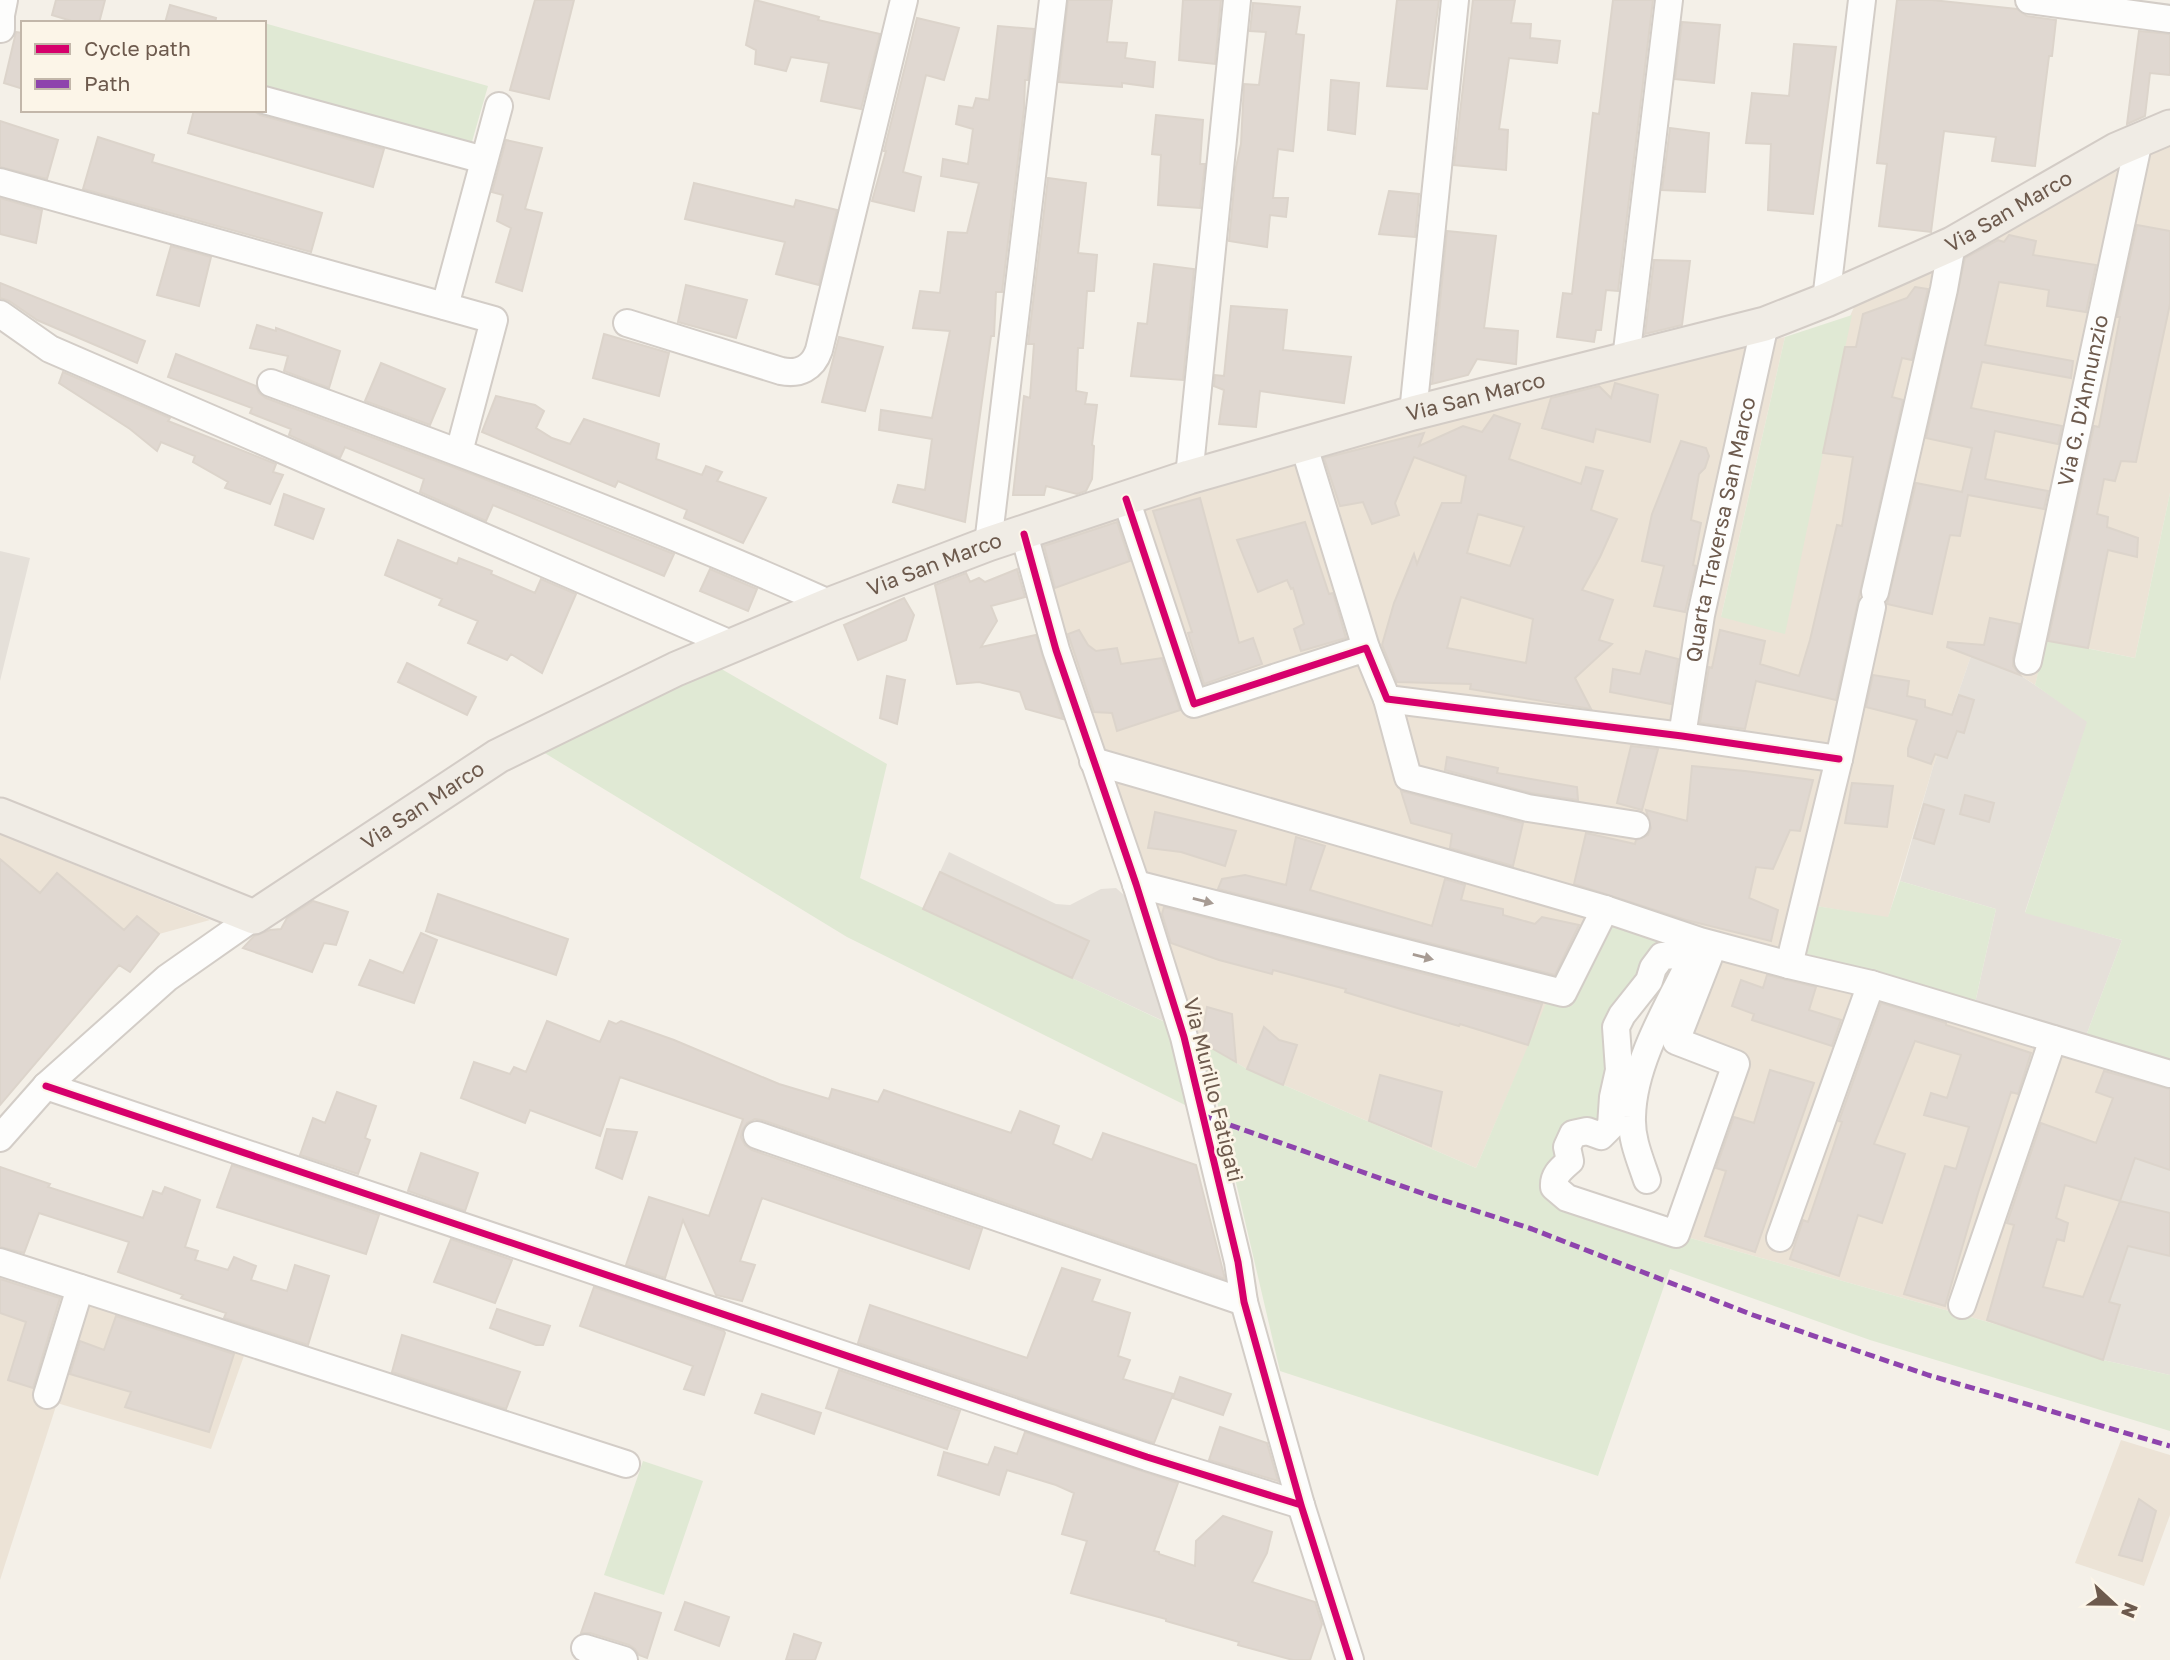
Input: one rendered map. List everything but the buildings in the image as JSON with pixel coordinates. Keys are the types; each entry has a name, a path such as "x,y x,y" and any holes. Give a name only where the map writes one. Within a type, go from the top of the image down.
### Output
{"main road":[{"name":"Via San Marco","path":"254,917 498,756 676,669 831,604 988,544 1189,477 1413,412 1765,324 1952,244 2116,150 2170,127"},
{"path":"0,815 254,917"}],"street":[{"path":"4,0 1,15 8,33"},
{"path":"627,323 781,372 797,372 811,365 819,350 904,0"},
{"path":"988,544 1053,0"},
{"path":"1189,477 1237,0"},
{"path":"1413,412 1455,0"},
{"path":"1626,359 1669,0"},
{"path":"1826,300 1862,0"},
{"path":"2029,0 2170,19"},
{"path":"266,101 484,160"},
{"path":"444,306 499,106"},
{"name":"Via G. D'Annunzio","path":"2028,661 2139,140"},
{"path":"0,182 494,320 459,452"},
{"path":"1789,965 1839,759 1952,244"},
{"path":"0,314 50,349 733,645"},
{"name":"Quarta Traversa San Marco","path":"1682,736 1701,615 1765,324"},
{"path":"271,383 459,452 751,568 831,604"},
{"path":"1303,443 1366,648 1387,699 1408,777 1528,808 1636,825"},
{"path":"1126,499 1194,704 1366,648"},
{"name":"Via Murillo Fatigati","path":"1024,534 1056,650 1136,884 1184,1037 1238,1262 1244,1302 1301,1505 1350,1660"},
{"path":"1387,699 1682,736 1839,759"},
{"path":"1093,761 1605,909 1700,941 1871,984 2170,1074"},
{"path":"1136,884 1563,993 1605,909"},
{"name":"Via San Marco","path":"0,1138 46,1086 167,978 254,917"},
{"path":"1647,1180 1634,1141 1634,1095 1661,1017 1700,941"},
{"path":"1684,945 1710,954 1676,1041 1736,1064 1676,1234 1567,1198 1554,1187 1559,1170 1570,1161 1567,1146 1573,1133 1587,1131 1601,1136 1611,1126 1613,1097 1619,1070 1616,1027 1622,1014 1649,981 1662,956 1677,955 1684,945"},
{"path":"1780,1238 1871,984"},
{"path":"1962,1305 2053,1039"},
{"path":"46,1086 1147,1457 1301,1505"},
{"path":"758,1135 1244,1302"},
{"path":"0,1262 626,1464"},
{"path":"47,1395 80,1288"},
{"path":"585,1648 624,1660"}],"shaded area":[{"path":"2170,144 2170,493 2135,658 2047,640 2035,685 2020,675 1971,656 1933,767 1888,918 1816,906 1804,954 1997,1009 2161,1083 2083,1297 2027,1333 1676,1234 1736,1064 1676,1041 1710,954 1611,924 1572,1007 1548,1001 1476,1168 1247,1069 1189,1035 1030,537 1192,482 1614,375 1785,337 1721,617 1857,300 2107,168"},
{"path":"0,551 30,558 0,681"},
{"path":"1971,656 2020,675 2088,721 2025,912 2122,940 2086,1036 1975,1003 1996,909 1900,881 1933,767"},
{"path":"0,834 210,920 159,934 130,972 119,965 0,1105"},
{"path":"949,852 1056,904 1070,905 1101,889 1116,888 1132,902 1170,1024 923,909"},
{"path":"2170,1063 2170,1375 2103,1360 2065,1346"},
{"path":"0,1268 70,1291 57,1402 92,1298 246,1350 211,1449 57,1403 0,1580"},
{"path":"2121,1440 2170,1455 2170,1515 2144,1586 2075,1563"}],"green space":[{"path":"266,24 488,86 471,145 266,88"},
{"path":"1852,315 1785,634 1721,617 1785,337"},
{"path":"2170,493 2170,1063 2086,1036 2122,940 2025,913 2087,722 2035,685 2046,640 2135,658"},
{"path":"718,667 887,764 860,878 1167,1023 1187,1106 847,937 543,752"},
{"path":"1900,881 1996,909 1975,1003 1804,953 1816,906 1888,917"},
{"path":"1611,924 1684,945 1622,1015 1611,1126 1587,1131 1554,1180 1676,1234 2027,1333 2103,1360 2170,1375 2170,1431 1870,1340 1670,1269 1598,1476 1280,1371 1216,1097 1189,1035 1247,1069 1476,1168 1547,1001 1572,1006"},
{"path":"643,1461 703,1481 664,1595 604,1575"}],"marked path":[{"path":"1202,1115 1430,1196 1532,1229 1753,1315 1928,1375 2170,1446"}],"cycle path":[{"path":"1126,499 1194,704 1366,648 1387,699 1682,736 1839,759"},
{"path":"1024,534 1056,650 1136,884 1184,1037 1238,1262 1244,1302 1301,1505 1350,1660"},
{"path":"46,1086 1147,1457 1301,1505"}]}
